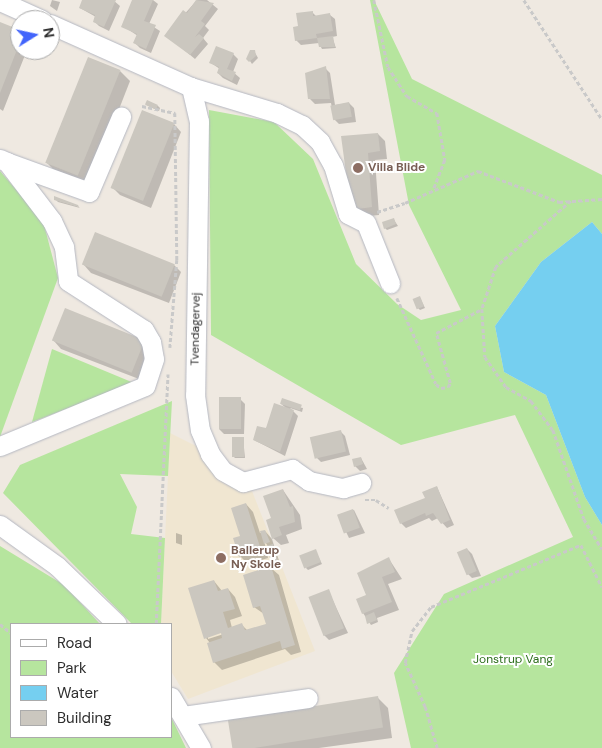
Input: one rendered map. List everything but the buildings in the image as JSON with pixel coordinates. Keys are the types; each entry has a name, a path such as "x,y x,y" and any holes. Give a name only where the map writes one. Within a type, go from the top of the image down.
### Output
{"street":[{"path":"0,1 20,10"},
{"path":"60,28 190,87 278,114 302,125 320,142 333,165 348,214 366,223 390,283"},
{"name":"Tvendagervej","path":"190,87 199,121 195,395 200,430 210,454 223,471 244,482 292,470 309,481 344,488 361,484"},
{"path":"4,161 89,192 121,117"},
{"path":"0,446 145,386 154,359 151,342 144,330 68,281 64,248 52,220 4,161"},
{"path":"0,525 57,566 117,623"},
{"path":"183,716 308,698"},
{"path":"172,699 201,748"}],"path":[{"path":"374,0 388,67 407,96 437,113 445,160 434,189"},
{"path":"524,0 602,119"},
{"path":"366,223 374,213 478,171 559,202 602,199"},
{"path":"571,202 496,266 482,309 485,357 506,387 531,401 552,430 584,518 602,549"},
{"path":"390,283 436,384 441,388 448,387 450,382 436,333 482,309"},
{"path":"436,748 425,707 405,663 412,632 431,607 581,545 602,587"},
{"path":"0,624 10,632"}],"shaded area":[{"name":"Ballerup Ny Skole","path":"170,433 198,447 223,475 252,491 315,651 188,699 172,673 172,623 161,623"}],"green space":[{"name":"Jonstrup Vang","path":"370,0 374,0 412,79 602,175 602,234 592,222 541,262 495,326 504,372 546,395 585,497 602,525 602,748 411,748 394,673 444,594 573,537 515,415 401,445 211,335 209,110 274,122 313,159 356,264 397,304 421,320 461,310 409,205"},
{"path":"0,171 43,221 58,278 0,437"},
{"path":"52,349 134,383 32,422"},
{"path":"172,401 168,476 120,474 137,507 131,534 165,538 161,623 131,623 3,493 20,465"},
{"path":"0,546 64,585 99,623 10,623 10,738 172,738 172,719 186,748 0,748"}],"water":[{"path":"592,222 602,234 602,525 585,497 546,395 504,372 495,326 541,262"}],"place":[{"name":"Villa Blide","path":"358,168"},
{"name":"Ballerup Ny Skole","path":"221,558"}]}
